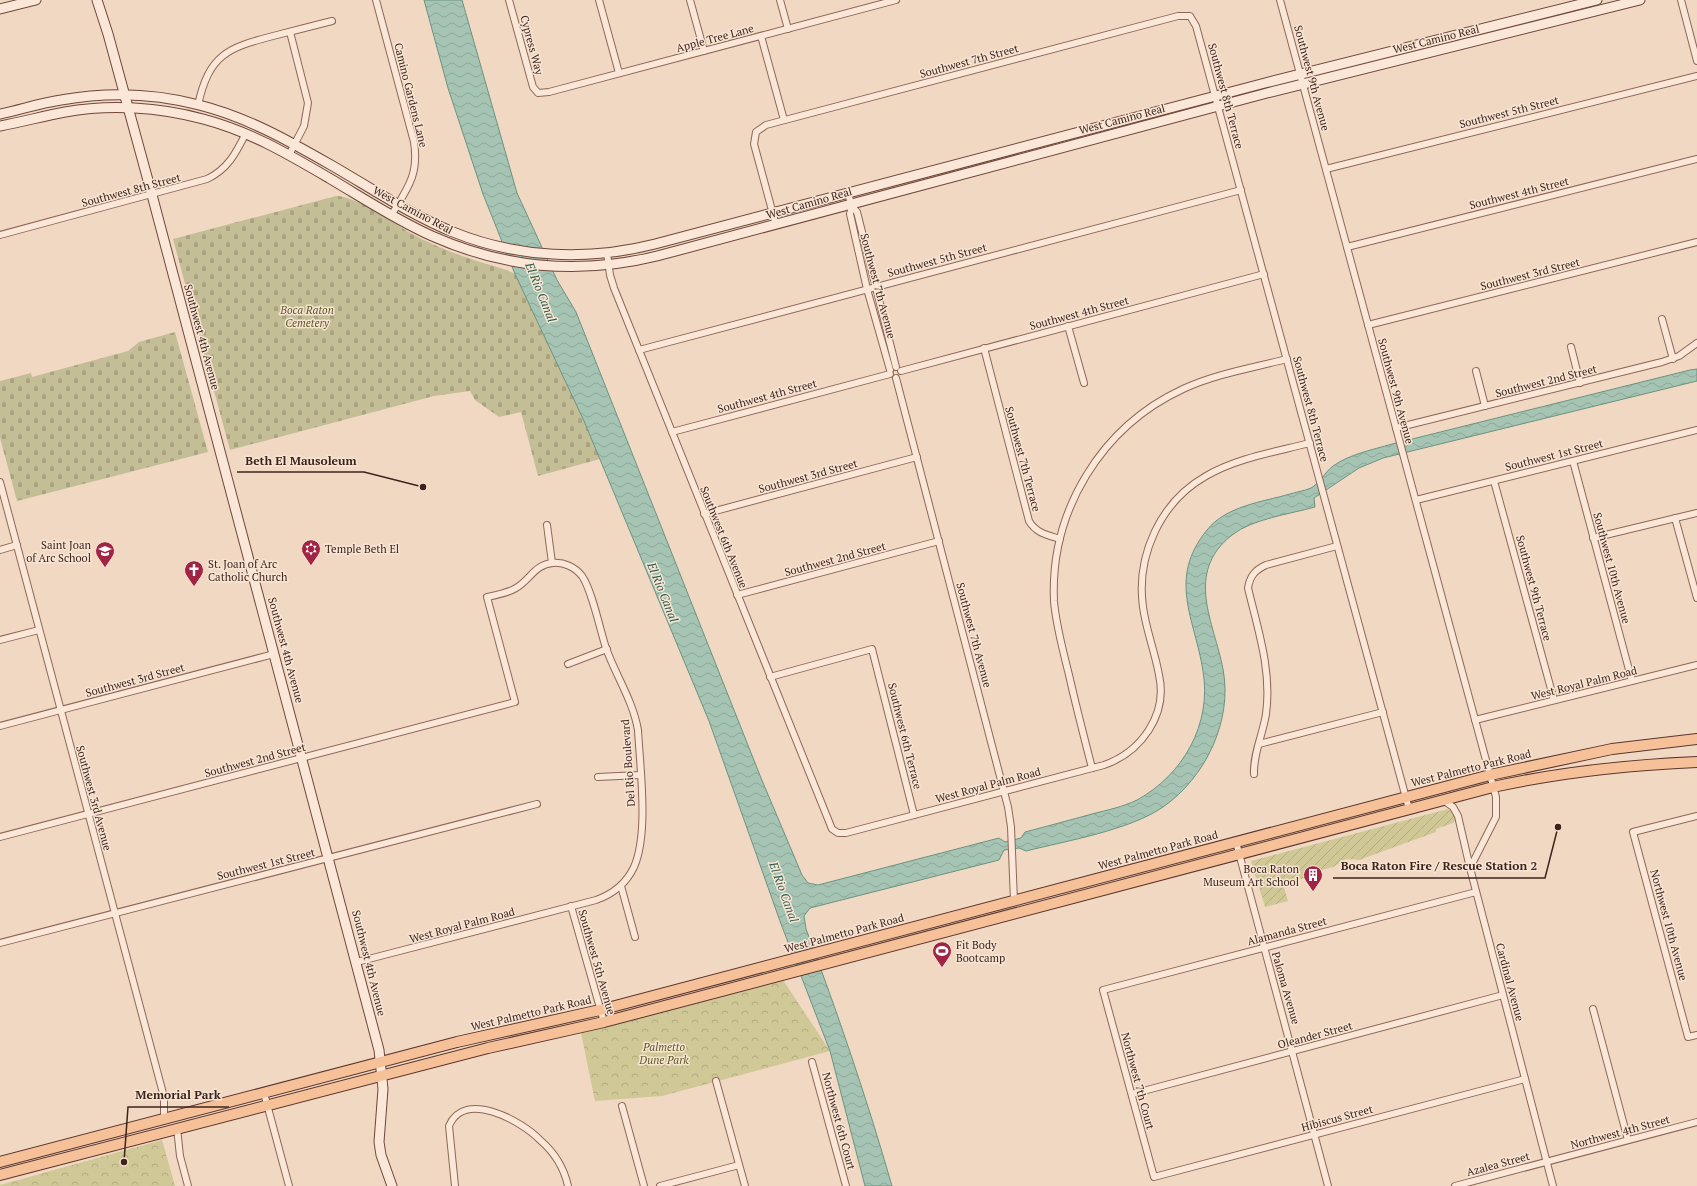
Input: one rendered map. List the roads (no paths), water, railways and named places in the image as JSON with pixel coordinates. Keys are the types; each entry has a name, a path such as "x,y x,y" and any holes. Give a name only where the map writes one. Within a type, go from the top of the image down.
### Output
{"main road":[{"name":"West Palmetto Park Road","path":"0,1162 457,1042 600,1010 1490,775 1612,749 1697,739"},
{"path":"0,1175 488,1048 604,1022 779,977 1409,808 1494,787 1542,777 1605,768 1697,762"},
{"path":"971,926 980,919 1012,909 1014,901"},
{"path":"914,941 915,936 919,932 949,924 955,916"},
{"path":"177,1128 181,1122 200,1110"},
{"path":"147,1136 161,1126 164,1119"}],"street":[{"path":"0,10 36,0"},
{"name":"Southwest 4th Avenue","path":"97,0 108,34 152,195 357,962 379,1050 382,1075 379,1142 392,1186"},
{"name":"Camino Gardens Lane","path":"376,0 414,142 416,157 413,178 392,214"},
{"name":"Cypress Way","path":"509,0 533,87 538,93"},
{"path":"599,0 619,74"},
{"path":"690,0 704,51"},
{"path":"780,0 788,29"},
{"name":"Apple Tree Lane","path":"538,93 619,74 896,0"},
{"name":"Southwest 9th Avenue","path":"1280,0 1494,787"},
{"name":"West Camino Real","path":"0,114 61,100 91,96 124,95 160,98 198,105 249,121 295,144 398,204 453,232 499,246 547,254 564,255 607,253 642,247 1300,74 1597,0"},
{"name":"West Camino Real","path":"0,126 66,112 94,109 128,108 156,110 189,116 246,133 289,155 420,230 455,246 504,260 552,267 609,266 657,256 776,225 1218,106 1640,0"},
{"path":"1681,0 1697,61"},
{"name":"Southwest 7th Street","path":"772,213 754,144 756,132 766,125 1178,16 1190,16"},
{"name":"Southwest 8th Terrace","path":"1190,16 1196,26 1216,96 1409,808"},
{"path":"198,105 207,76 221,57 240,45 332,20"},
{"path":"1489,27 1491,37"},
{"path":"289,155 304,126 308,103 290,32"},
{"path":"761,36 784,120"},
{"name":"Southwest 5th Street","path":"1326,169 1697,76"},
{"name":"Southwest 8th Street","path":"0,235 200,181 220,172 235,156 246,133"},
{"path":"1041,142 1044,153"},
{"name":"Southwest 4th Street","path":"1347,247 1697,159"},
{"name":"Southwest 5th Street","path":"639,350 1241,190"},
{"name":"Southwest 7th Avenue","path":"848,194 851,205 850,214 867,289 894,371 900,375 896,378 1004,791 1011,827 1014,901"},
{"name":"Southwest 7th Avenue","path":"851,205 857,212 877,286 894,371"},
{"path":"772,213 776,225"},
{"name":"Southwest 3rd Street","path":"1368,325 1697,242"},
{"name":"Southwest 6th Avenue","path":"607,253 611,280 831,826"},
{"path":"552,267 558,263 564,255"},
{"name":"Southwest 4th Street","path":"672,432 894,371 1264,274"},
{"path":"1662,319 1672,359"},
{"path":"1068,326 1084,383"},
{"name":"Southwest 2nd Street","path":"1396,428 1672,359 1697,343"},
{"path":"1571,347 1580,383"},
{"name":"Southwest 7th Terrace","path":"984,348 1029,521 1033,528 1039,532 1060,539"},
{"path":"1092,768 1056,615 1054,580 1060,539 1071,504 1088,472 1114,438 1135,419 1164,399 1196,384 1287,359"},
{"path":"1476,371 1485,406"},
{"name":"Southwest 1st Street","path":"1416,500 1697,430"},
{"name":"West Royal Palm Road","path":"831,826 832,829 838,833 846,833 1092,768 1124,756 1145,736 1158,711 1161,690 1160,676 1143,608 1142,579 1147,550 1159,523 1182,494 1212,473 1232,464 1310,443"},
{"name":"Southwest 3rd Street","path":"704,514 917,457"},
{"name":"Southwest 10th Avenue","path":"1572,461 1632,681"},
{"name":"Southwest 9th Terrace","path":"1494,481 1554,700"},
{"name":"Southwest 3rd Avenue","path":"0,482 164,1097 164,1119"},
{"path":"1594,538 1697,513"},
{"path":"1675,518 1697,598"},
{"path":"547,525 552,563"},
{"name":"Southwest 2nd Street","path":"737,595 939,541"},
{"path":"0,550 17,545"},
{"path":"1254,774 1253,764 1266,714 1267,681 1266,661 1248,588 1253,574 1266,565 1338,546"},
{"name":"Southwest 2nd Street","path":"0,837 515,702 487,597 516,588 538,568 552,563"},
{"name":"Del Rio Boulevard","path":"552,563 566,564 573,567 583,577 607,649 632,704 636,717 640,775 642,812 638,854 630,874 621,886 603,898 571,906"},
{"path":"0,640 39,630"},
{"path":"568,664 607,649"},
{"name":"Southwest 6th Terrace","path":"770,677 872,649 914,815"},
{"name":"Southwest 3rd Street","path":"0,726 274,654"},
{"name":"West Royal Palm Road","path":"1475,720 1697,665"},
{"path":"1259,744 1382,712"},
{"path":"598,777 640,775"},
{"path":"1470,868 1496,817 1497,802 1494,787"},
{"name":"Cardinal Avenue","path":"1443,800 1453,807 1458,816 1476,892 1553,1186"},
{"name":"Southwest 1st Street","path":"0,943 537,804"},
{"name":"Northwest 10th Avenue","path":"1697,816 1634,832 1688,1037 1697,1035"},
{"name":"Paloma Avenue","path":"1236,842 1328,1186"},
{"path":"621,886 635,937"},
{"name":"Alamanda Street","path":"1103,990 1476,892"},
{"name":"West Royal Palm Road","path":"357,962 571,906"},
{"name":"Southwest 5th Avenue","path":"571,906 604,1022"},
{"name":"Northwest 7th Court","path":"1103,990 1154,1177"},
{"name":"Oleander Street","path":"1132,1094 1503,995"},
{"path":"1593,1008 1628,1140"},
{"name":"Northwest 6th Court","path":"812,1062 846,1186"},
{"name":"Hibiscus Street","path":"1154,1177 1525,1079"},
{"path":"716,1081 745,1186"},
{"path":"264,1093 289,1186"},
{"path":"622,1106 644,1186"},
{"path":"455,1186 449,1126 452,1119 457,1114 470,1109 485,1110 498,1114 524,1126 535,1135 559,1162 568,1186"},
{"name":"Northwest 4th Street","path":"1547,1162 1697,1122"},
{"path":"177,1128 180,1156 188,1186"},
{"name":"Azalea Street","path":"1455,1186 1547,1162"},
{"path":"660,1186 739,1165"}],"water":[{"name":"El Rio Canal","path":"424,0 462,0 517,193 557,280 576,312 761,778 802,875 808,883 818,885 999,838 1005,842 1021,838 1025,832 1115,808 1137,800 1168,777 1191,746 1198,729 1203,710 1205,691 1203,671 1187,599 1186,582 1188,565 1195,548 1207,530 1224,515 1245,506 1311,488 1333,466 1347,458 1369,450 1690,370 1697,369 1697,381 1383,458 1359,468 1314,498 1315,507 1260,521 1240,529 1217,550 1209,565 1206,582 1206,599 1209,616 1223,669 1225,689 1224,708 1212,747 1192,781 1178,795 1163,807 1149,815 1097,834 1026,851 1019,848 1004,850 999,860 810,908 804,916 806,929 852,1057 892,1186 865,1186 830,1051 781,924 709,721 584,421 515,274 483,194 448,88"}],"place":[{"name":"Beth El Mausoleum","path":"423,487"},
{"name":"Temple Beth El","path":"311,566"},
{"name":"Saint Joan of Arc School","path":"105,568"},
{"name":"St. Joan of Arc Catholic Church","path":"194,587"},
{"name":"Boca Raton Fire / Rescue Station 2","path":"1558,827"},
{"name":"Boca Raton Museum Art School","path":"1313,892"},
{"name":"Fit Body Bootcamp","path":"942,968"},
{"name":"Memorial Park","path":"124,1162"}],"park label":[{"name":"Boca Raton Cemetery","path":"307,316"},
{"name":"Palmetto Dune Park","path":"664,1053"}]}
